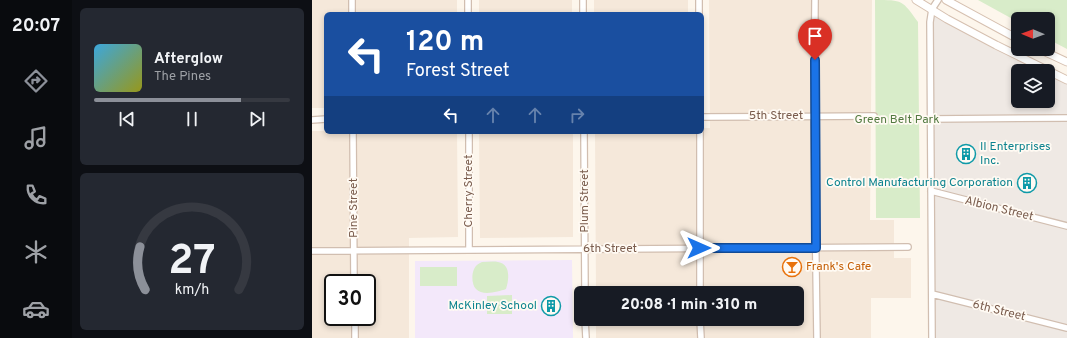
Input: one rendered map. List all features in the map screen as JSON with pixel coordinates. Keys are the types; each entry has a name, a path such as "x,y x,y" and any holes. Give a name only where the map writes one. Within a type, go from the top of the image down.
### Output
{"main road":[{"path":"916,0 947,19 996,45 1067,80"},
{"path":"946,0 1011,35"},
{"path":"1054,56 1067,62"}],"street":[{"path":"352,0 352,12"},
{"path":"468,0 468,12"},
{"path":"583,0 583,12"},
{"path":"698,0 699,12"},
{"path":"815,0 817,338"},
{"path":"932,338 930,22 932,10 938,0"},
{"name":"5th Street","path":"704,117 874,116"},
{"path":"930,119 1067,118"},
{"path":"312,120 324,120"},
{"name":"Pine Street","path":"353,134 354,274"},
{"name":"Cherry Street","path":"469,134 469,250"},
{"name":"Plum Street","path":"584,134 585,286"},
{"path":"700,134 700,286"},
{"name":"Albion Street","path":"931,191 1067,226"},
{"name":"6th Street","path":"312,250 908,247"},
{"name":"6th Street","path":"932,294 1067,328"},
{"path":"355,326 355,338"},
{"path":"586,326 586,338"},
{"path":"700,326 701,338"}],"shaded area":[{"path":"312,0 457,0 457,12 324,12 324,108 312,108"},
{"path":"479,0 572,0 572,12 479,12"},
{"path":"594,0 688,0 688,12 594,12"},
{"path":"709,0 872,0 870,220 894,220 894,258 911,258 911,298 871,298 871,338 596,338 596,326 804,326 804,286 596,286 595,134 704,134 704,128 710,128"},
{"path":"932,9 1011,51 1011,56 1021,56 1037,64 1011,64 1011,108 1055,108 1055,74 1067,80 1067,338 932,338"},
{"path":"312,131 324,131 324,134 457,134 458,237 409,238 409,338 312,338"},
{"path":"479,134 573,134 573,237 480,238"},
{"path":"572,260 573,338 415,338 415,261"}],"green space":[{"name":"Green Belt Park","path":"875,0 897,1 905,5 918,22 920,218 876,218"},
{"path":"978,0 1067,0 1067,49 1055,43 1055,12 1011,12 1011,18"},
{"path":"482,262 498,262 505,266 508,273 506,289 486,293 479,291 474,287 472,277 473,273 475,267"},
{"path":"420,267 457,267 457,286 420,286"},
{"path":"512,295 512,314 487,314 487,296"}],"place":[{"name":"II Enterprises Inc.","path":"966,154"},
{"name":"Control Manufacturing Corporation","path":"1027,183"},
{"name":"Frank's Cafe","path":"792,267"},
{"name":"McKinley School","path":"551,306"}],"route":[{"path":"699,248 816,248 814,126 815,60"}]}
